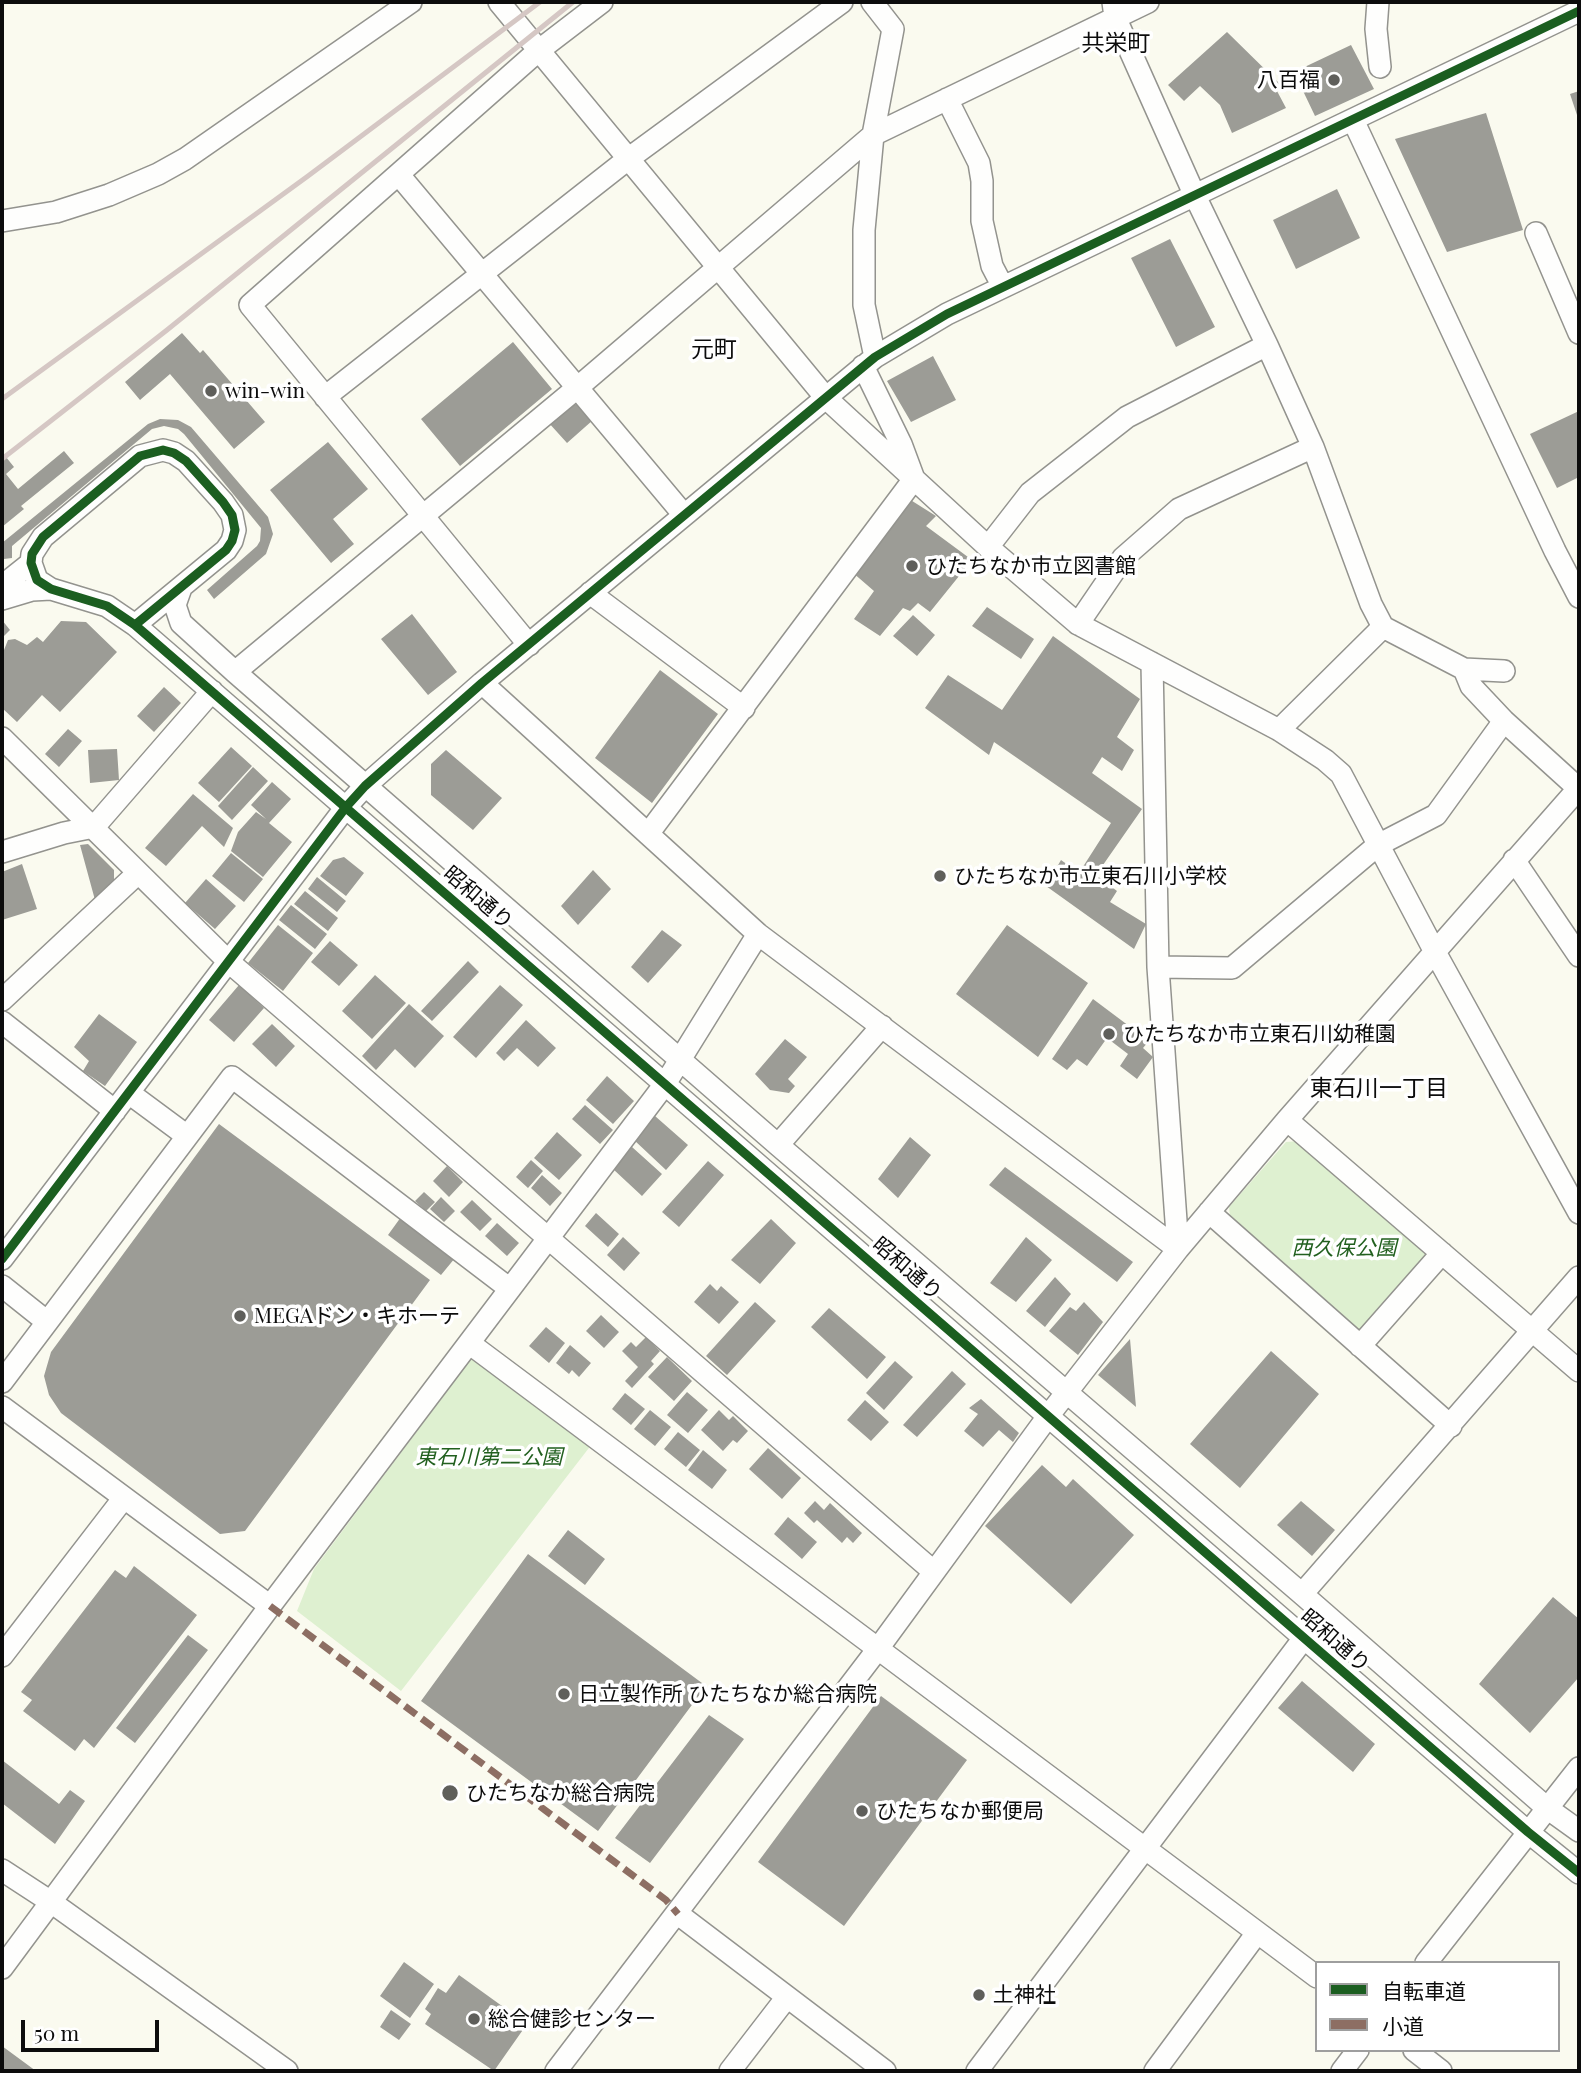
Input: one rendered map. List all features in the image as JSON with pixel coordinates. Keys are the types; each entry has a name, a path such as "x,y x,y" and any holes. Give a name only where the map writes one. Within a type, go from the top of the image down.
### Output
{"street":[{"path":"2,221 56,212 109,195 158,174 186,159 411,2"},
{"path":"499,2 825,398 988,547 1079,624 1279,730 1325,760 1340,774 1579,1213"},
{"path":"529,645 250,305 538,51 602,2"},
{"path":"325,397 628,159 842,2"},
{"path":"872,2 893,29 873,135 864,230 864,305 869,361 914,479"},
{"path":"235,672 578,388 873,135 947,99 1114,9 1148,2"},
{"path":"1378,2 1376,29 1380,68"},
{"path":"1114,9 1195,196 1313,447 1371,604 1383,627 1464,669 1504,671"},
{"path":"2,1259 346,807 365,786 482,683 869,361 947,314 1579,11"},
{"path":"947,99 979,163 982,221 992,266 1003,287"},
{"path":"1353,120 1579,597"},
{"path":"399,175 684,514"},
{"path":"1536,233 1579,333"},
{"path":"988,547 1030,493 1127,417 1267,345"},
{"path":"1079,624 1123,558 1179,509 1313,447"},
{"path":"51,589 37,580 31,563 32,554 43,537 140,456 163,450 174,453 186,460 232,515 232,541 226,550 135,625"},
{"path":"648,834 914,479"},
{"path":"2,586 31,563"},
{"name":"昭和通り","path":"181,588 175,605 181,624 1547,1808 1579,1831"},
{"path":"2,599 32,590 51,589"},
{"name":"昭和通り","path":"51,589 94,601 135,625 1579,1874"},
{"path":"590,593 744,708"},
{"path":"1279,730 1383,627"},
{"path":"1152,663 1158,968 1178,1249"},
{"path":"556,2071 877,1650 1049,1415 1178,1249 1287,1120 1579,789 1504,721 1471,686 1464,669"},
{"path":"482,683 758,934 1178,1249"},
{"path":"2,852 94,827 212,691"},
{"path":"1158,968 1232,968 1378,845 1436,815 1504,721"},
{"path":"2,738 229,962 933,1571"},
{"path":"1514,860 1579,956"},
{"path":"2,1000 138,873"},
{"path":"2,1968 270,1606 665,1084 758,934"},
{"path":"2,1022 115,1111"},
{"path":"778,1144 883,1026"},
{"path":"2,1382 232,1077 510,1289"},
{"path":"129,1093 187,1136"},
{"path":"1287,1120 1579,1371"},
{"path":"1209,1212 1451,1426"},
{"path":"1360,1346 1441,1252"},
{"path":"1302,1594 1579,1277"},
{"path":"2,1286 46,1321"},
{"path":"469,1343 1315,1976"},
{"path":"2,1407 270,1606"},
{"path":"2,1656 123,1499"},
{"path":"978,2071 1304,1638"},
{"path":"1428,1961 1579,1768"},
{"path":"2,1870 287,2071"},
{"path":"678,1914 885,2071"},
{"path":"1155,2071 1257,1933"},
{"path":"730,2071 787,1997"},
{"path":"1342,2071 1356,2052"},
{"path":"1417,2052 1441,2071"}],"green space":[{"name":"西久保公園","path":"1299,1141 1429,1253 1360,1331 1230,1217 1229,1207 1286,1142"},
{"name":"東石川第二公園","path":"479,1355 592,1444 401,1691 297,1611 314,1569 471,1359"}],"building":[{"path":"1227,32 1281,85 1277,91 1286,108 1232,133 1220,105 1200,86 1184,101 1168,85"},
{"name":"八百福","path":"1351,45 1374,89 1315,116 1294,72"},
{"path":"1579,91 1579,121 1570,94"},
{"path":"1486,113 1523,230 1447,252 1395,139"},
{"path":"1337,189 1360,238 1296,269 1273,220"},
{"path":"1170,239 1215,327 1176,347 1131,258"},
{"name":"win-win","path":"182,333 200,353 203,350 265,422 234,449 170,374 140,400 125,382"},
{"path":"513,342 552,389 460,466 421,419"},
{"path":"933,356 956,400 911,422 887,381"},
{"path":"568,404 581,405 593,420 567,443 548,422"},
{"path":"1579,411 1579,477 1557,488 1530,434"},
{"path":"160,419 178,420 191,427 268,517 273,534 266,554 214,599 207,590 257,546 261,528 184,434 178,429 164,426 152,429 12,546 12,558 4,559 2,543 148,424"},
{"path":"328,442 368,489 333,519 354,544 331,563 270,490"},
{"path":"64,451 74,463 21,506 24,509 2,527 2,452 14,467 6,474 18,489"},
{"name":"ひたちなか市立図書館","path":"909,499 936,516 926,526 972,560 930,612 918,603 910,611 903,608 880,636 854,619 874,591 852,572"},
{"path":"987,607 1034,639 1021,659 972,626"},
{"path":"412,614 457,672 428,695 381,639"},
{"path":"913,615 935,635 917,656 893,636"},
{"path":"2,620 10,630 2,638"},
{"path":"61,621 86,622 117,652 60,712 42,695 17,722 2,708 2,655 8,640 15,639 27,645 37,637 43,642"},
{"path":"1053,636 1140,699 1117,737 1134,750 1122,771 1102,757 1092,773 1142,809 1096,875 1117,891 1110,902 1146,924 1134,949 1046,886 1061,860 1079,873 1111,823 994,742 989,755 925,708 948,675 1002,710"},
{"path":"660,670 718,714 652,803 595,758"},
{"path":"164,687 181,703 154,732 137,716"},
{"path":"68,729 82,741 59,767 45,754"},
{"path":"231,747 252,766 219,802 198,783"},
{"path":"117,749 119,780 90,783 88,750"},
{"path":"446,750 502,798 473,830 431,795 431,764"},
{"path":"253,767 268,781 232,820 218,806"},
{"path":"272,782 291,799 269,823 292,842 263,877 231,851 238,832 256,812 266,819 251,805"},
{"path":"193,794 233,828 224,847 202,826 166,866 145,848"},
{"path":"88,844 114,870 114,881 95,900 80,845"},
{"path":"231,853 263,879 244,902 212,876"},
{"path":"344,857 364,873 346,896 320,876 333,860"},
{"path":"22,864 37,909 2,920 2,872"},
{"path":"593,870 611,889 578,925 561,906"},
{"path":"317,877 346,901 337,912 308,889"},
{"path":"206,879 236,906 215,929 185,903"},
{"path":"305,891 338,918 328,931 294,904"},
{"path":"291,905 327,934 315,949 279,920"},
{"path":"278,925 313,953 283,991 248,963"},
{"path":"1007,925 1088,983 1038,1057 956,994"},
{"path":"662,930 682,945 648,983 631,967"},
{"path":"330,941 358,965 339,986 311,962"},
{"path":"468,961 479,972 432,1021 421,1011"},
{"path":"375,975 406,1003 372,1039 342,1011"},
{"path":"239,985 264,1008 234,1042 209,1020"},
{"path":"500,985 523,1005 476,1058 453,1037"},
{"path":"1093,999 1149,1041 1143,1048 1153,1057 1137,1079 1120,1066 1128,1054 1107,1038 1087,1066 1077,1059 1067,1070 1052,1059"},
{"path":"409,1004 444,1036 415,1068 395,1049 376,1070 362,1056"},
{"path":"99,1014 137,1042 105,1086 83,1071 89,1061 74,1047"},
{"path":"526,1020 556,1048 538,1067 517,1048 504,1061 496,1053"},
{"path":"272,1024 295,1046 276,1067 252,1044"},
{"path":"785,1039 807,1057 788,1079 795,1086 789,1093 770,1090 755,1074"},
{"path":"607,1076 634,1101 613,1124 586,1100"},
{"path":"585,1105 613,1130 600,1144 572,1119"},
{"path":"655,1116 688,1145 666,1170 634,1140"},
{"name":"MEGAドン・キホーテ","path":"219,1124 430,1280 245,1531 220,1534 61,1413 49,1395 44,1376 51,1352"},
{"path":"557,1132 582,1155 559,1180 534,1158"},
{"path":"910,1137 931,1155 898,1198 878,1179"},
{"path":"632,1147 662,1174 642,1196 613,1169"},
{"path":"531,1160 543,1171 528,1188 516,1177"},
{"path":"708,1161 724,1175 679,1227 662,1212"},
{"path":"447,1166 463,1182 449,1197 433,1181"},
{"path":"1005,1167 1133,1262 1117,1282 989,1185"},
{"path":"542,1175 562,1193 550,1206 531,1188"},
{"path":"424,1192 435,1202 426,1211 415,1201"},
{"path":"441,1197 455,1211 444,1222 430,1209"},
{"path":"472,1200 492,1219 480,1231 460,1212"},
{"path":"596,1213 619,1234 608,1247 585,1226"},
{"path":"401,1217 455,1258 441,1275 388,1235"},
{"path":"771,1219 796,1243 760,1284 731,1260"},
{"path":"497,1223 519,1243 507,1256 485,1236"},
{"path":"623,1237 640,1253 624,1271 607,1255"},
{"path":"1026,1237 1052,1260 1016,1302 990,1283"},
{"path":"1055,1277 1071,1294 1045,1327 1026,1311"},
{"path":"710,1284 717,1291 721,1286 739,1302 719,1324 694,1302"},
{"path":"755,1302 776,1321 727,1375 706,1356"},
{"path":"1084,1302 1103,1322 1078,1355 1049,1331 1070,1307 1076,1311"},
{"path":"829,1308 886,1357 867,1379 811,1327"},
{"path":"601,1315 619,1332 604,1348 586,1331"},
{"path":"546,1327 565,1343 549,1363 529,1346"},
{"path":"646,1337 660,1351 651,1361 654,1364 632,1388 625,1381 638,1367 622,1351 631,1342 636,1347"},
{"path":"1130,1339 1136,1407 1098,1375"},
{"path":"570,1345 591,1363 579,1377 572,1370 569,1374 556,1363"},
{"path":"1271,1351 1319,1394 1240,1488 1190,1444"},
{"path":"667,1357 692,1381 674,1401 648,1377"},
{"path":"895,1361 913,1377 884,1410 866,1393"},
{"path":"952,1371 966,1384 917,1437 903,1425"},
{"path":"687,1392 708,1410 688,1433 667,1415"},
{"path":"625,1393 645,1409 631,1425 612,1409"},
{"path":"981,1399 1019,1433 1013,1442 999,1430 983,1447 964,1431 978,1414 969,1408"},
{"path":"865,1400 889,1422 871,1441 847,1420"},
{"path":"650,1410 671,1427 655,1446 634,1429"},
{"path":"719,1410 729,1420 733,1416 748,1431 737,1443 733,1440 723,1451 701,1430"},
{"path":"678,1432 700,1450 686,1467 664,1449"},
{"path":"768,1448 801,1478 782,1499 749,1469"},
{"path":"703,1450 727,1470 712,1489 688,1470"},
{"path":"1042,1465 1066,1487 1073,1479 1134,1535 1071,1604 985,1526"},
{"path":"815,1501 824,1510 830,1503 862,1533 853,1543 847,1537 842,1543 817,1520 814,1523 804,1513"},
{"path":"1301,1501 1335,1530 1312,1556 1277,1525"},
{"path":"788,1517 817,1542 802,1559 774,1534"},
{"path":"568,1530 605,1559 585,1585 548,1556"},
{"name":"日立製作所 ひたちなか総合病院","path":"528,1554 706,1686 598,1831 421,1701"},
{"path":"134,1566 197,1615 94,1748 84,1739 75,1751 23,1711 32,1700 21,1692 115,1570 126,1578"},
{"path":"1553,1597 1579,1619 1579,1677 1530,1733 1479,1684"},
{"path":"188,1635 208,1650 135,1743 116,1728"},
{"path":"1302,1681 1375,1744 1353,1772 1278,1708"},
{"path":"881,1696 967,1760 844,1926 758,1862"},
{"path":"709,1715 744,1739 650,1863 615,1838"},
{"path":"2,1760 59,1804 70,1790 85,1801 55,1844 2,1803"},
{"path":"404,1962 434,1984 410,2018 380,1996"},
{"name":"総合健診センター","path":"459,1975 527,2024 494,2071 425,2024 431,2014 425,2009 438,1988 446,1993"},
{"path":"391,2010 411,2024 399,2040 380,2027"},
{"path":"2,2046 36,2071 2,2071"}],"railway":[{"path":"2,399 308,176 540,2"},
{"path":"2,459 167,330 573,2"}],"marked path":[{"path":"270,1606 666,1900 678,1914"}],"cycle path":[{"path":"2,1259 346,807 365,786 482,683 875,357 947,314 1579,11"},
{"path":"135,625 226,550 235,530 232,515 223,502 186,461 163,450 140,456 43,537 32,554 31,563 37,580 51,589 107,606 135,625 1528,1832 1579,1873"}],"place":[{"name":"八百福","path":"1334,80"},
{"name":"win-win","path":"211,391"},
{"name":"ひたちなか市立図書館","path":"912,566"},
{"name":"ひたちなか市立東石川小学校","path":"940,876"},
{"name":"ひたちなか市立東石川幼稚園","path":"1109,1034"},
{"name":"MEGAドン・キホーテ","path":"240,1316"},
{"name":"日立製作所 ひたちなか総合病院","path":"564,1694"},
{"name":"ひたちなか総合病院","path":"450,1793"},
{"name":"ひたちなか郵便局","path":"862,1811"},
{"name":"土神社","path":"979,1995"},
{"name":"総合健診センター","path":"474,2019"}],"district":[{"name":"共栄町","path":"1116,44"},
{"name":"元町","path":"714,350"},
{"name":"東石川一丁目","path":"1379,1089"}]}
